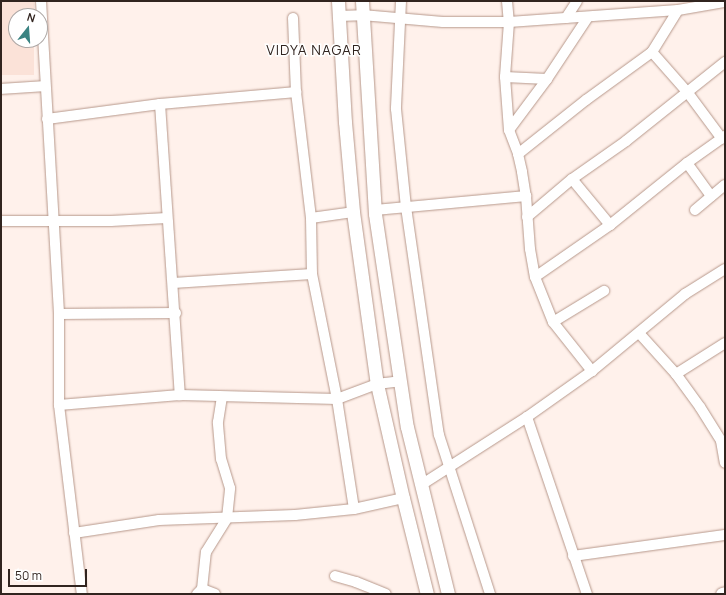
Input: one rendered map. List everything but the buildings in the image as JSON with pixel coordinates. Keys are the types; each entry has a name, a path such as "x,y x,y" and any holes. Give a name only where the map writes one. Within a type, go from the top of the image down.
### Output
{"main road":[{"path":"338,1 345,122 353,212 377,384 427,594"},
{"path":"362,1 374,210 407,427 448,594"}],"street":[{"path":"41,1 59,314 59,406 82,594"},
{"path":"401,1 396,109 406,207 439,435 490,594"},
{"path":"507,1 509,22 505,77 509,130 518,154 526,196 527,217 535,277 553,322 592,371"},
{"path":"566,18 577,1"},
{"path":"338,16 362,15 401,20 473,23 509,22 678,10 719,2"},
{"path":"518,154 586,100 652,52 678,10"},
{"path":"509,130 547,78 588,17"},
{"path":"293,18 296,92 311,218 312,274 337,399 354,509"},
{"path":"535,277 610,225 687,162 723,138 688,93 652,52"},
{"path":"527,217 572,179 688,93 725,62"},
{"path":"505,77 547,78"},
{"path":"1,89 45,86"},
{"path":"47,119 160,104 296,92"},
{"path":"160,104 167,218 176,313 180,395"},
{"path":"687,162 711,196"},
{"path":"572,179 610,225"},
{"path":"695,210 725,185"},
{"path":"374,210 526,196"},
{"path":"311,218 353,212"},
{"path":"1,222 167,218"},
{"path":"421,485 527,417 592,371 685,294 725,269"},
{"path":"173,283 312,274"},
{"path":"553,322 604,291"},
{"path":"59,314 176,313"},
{"path":"639,333 676,374 700,407 720,441 725,463"},
{"path":"676,374 725,343"},
{"path":"59,406 180,395 337,399 377,384 400,380"},
{"path":"215,594 199,591 206,552 227,518 230,488 222,459 218,422 222,396"},
{"path":"527,417 587,594"},
{"path":"74,533 159,520 295,515 354,509 403,498"},
{"path":"573,556 725,535"},
{"path":"335,576 384,593"},
{"path":"366,594 384,593"}],"shaded area":[{"path":"1,1 34,1 34,8 8,8 8,48 34,48 34,75 1,75"}],"district":[{"name":"VIDYA NAGAR","path":"314,50"}]}
